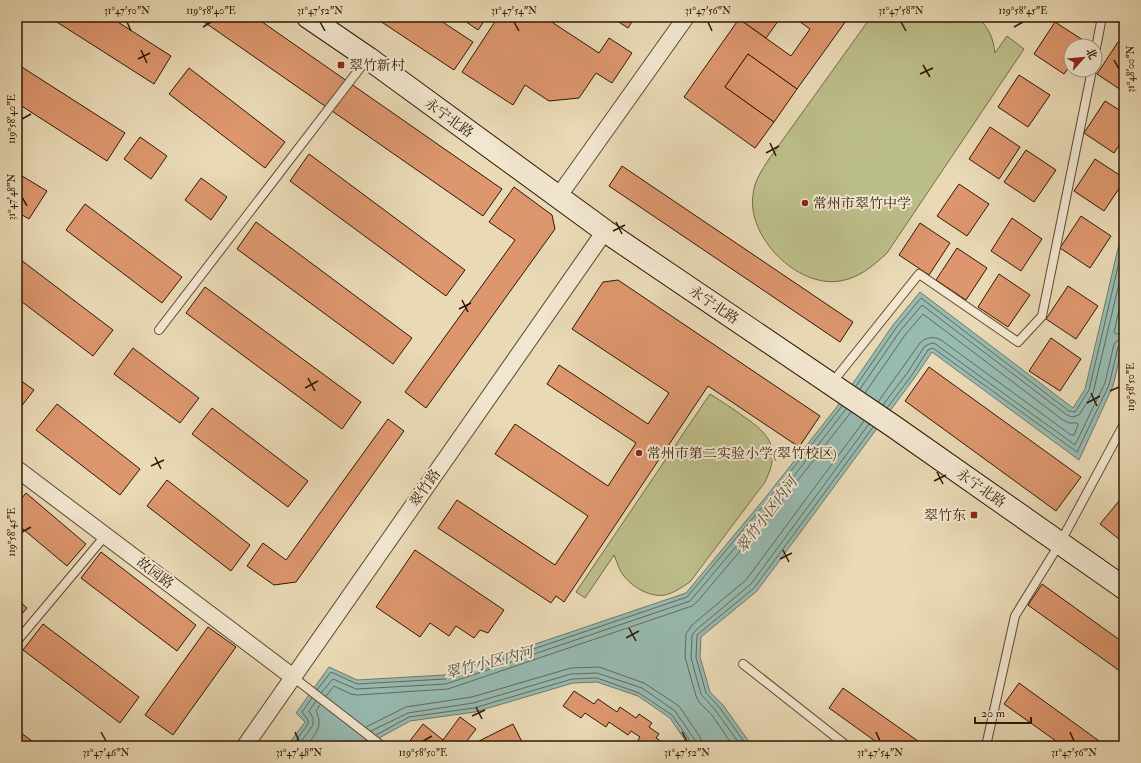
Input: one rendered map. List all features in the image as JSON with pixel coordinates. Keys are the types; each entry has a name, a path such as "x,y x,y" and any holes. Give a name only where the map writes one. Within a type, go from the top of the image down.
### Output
{"main road":[{"name":"永宁北路","path":"308,17 368,58 605,231 893,426 1124,588"}],"street":[{"path":"558,197 686,17"},
{"name":"翠竹路","path":"245,746 605,231"},
{"name":"故园路","path":"17,469 293,677"}],"lane":[{"path":"1098,38 1102,17"},
{"path":"159,330 368,58"},
{"path":"834,387 919,274 1018,342 1042,316 1090,78"},
{"path":"986,746 1015,616 1060,543 1124,424"},
{"path":"17,641 105,536"},
{"path":"743,664 847,746"},
{"path":"293,677 382,746"}],"green space":[{"path":"871,17 978,17 990,34 995,53 1007,36 1024,49 887,253 871,267 860,274 840,281 824,281 807,276 792,268 778,256 767,243 758,227 753,211 753,195 759,176 769,159"},
{"path":"710,394 753,423 766,437 770,444 772,460 765,482 690,582 665,595 645,592 633,585 623,575 614,555 585,598 576,592"}],"water":[{"name":"翠竹小区内河","path":"1124,223 1124,340 1113,386 1079,460 932,352 757,591 701,637 700,657 710,692 723,705 752,746 689,746 670,718 638,696 597,682 573,683 475,712 410,721 381,737 360,746 287,746 305,722 296,713 329,667 357,680 444,675 686,593 765,498 836,408 893,325 920,292 1073,408 1085,389"}],"building":[{"path":"49,17 110,17 171,56 154,84"},
{"path":"197,17 255,17 502,189 483,216"},
{"path":"374,17 435,17 473,42 454,70"},
{"path":"459,17 487,17 478,30"},
{"path":"498,17 544,17 599,53 609,38 632,53 612,83 596,73 579,98 549,101 525,85 513,105 462,72"},
{"path":"611,17 635,17 628,28"},
{"path":"741,17 781,17 766,38 739,19"},
{"path":"793,17 840,17 846,21 797,89 748,54 725,87 774,122 755,148 684,97 739,19 791,56 810,29"},
{"path":"840,17 849,17 846,21"},
{"path":"1111,17 1124,17 1124,26"},
{"path":"1055,22 1080,38 1063,38 1063,73 1034,54"},
{"path":"1118,42 1124,46 1124,92 1103,78 1103,65"},
{"path":"748,54 797,89 774,122 725,87"},
{"path":"17,64 125,133 107,161 17,103"},
{"path":"189,68 285,142 265,168 169,94"},
{"path":"1019,75 1050,95 1028,127 998,107"},
{"path":"1105,101 1124,113 1124,138 1114,153 1084,133"},
{"path":"990,127 1020,147 999,179 969,159"},
{"path":"140,137 167,156 151,179 124,159"},
{"path":"1026,150 1056,170 1034,202 1004,182"},
{"path":"309,154 465,270 446,296 290,181"},
{"path":"1095,159 1124,178 1124,181 1104,211 1074,191"},
{"path":"622,166 853,322 840,342 609,186"},
{"path":"17,173 47,191 29,219 17,212"},
{"path":"201,178 227,197 211,220 185,200"},
{"path":"959,184 989,204 967,236 937,216"},
{"path":"514,187 552,215 555,229 426,408 405,392 515,240 489,222"},
{"path":"85,204 182,277 162,303 66,230"},
{"path":"1081,216 1111,236 1090,268 1060,248"},
{"path":"1012,218 1042,239 1021,271 991,251"},
{"path":"256,222 412,338 393,364 237,249"},
{"path":"920,223 950,243 929,275 899,255"},
{"path":"957,248 987,268 966,300 936,280"},
{"path":"17,257 113,330 93,356 17,298"},
{"path":"999,274 1030,295 1008,327 978,307"},
{"path":"618,280 820,416 799,447 708,386 564,602 556,596 551,603 438,528 457,500 555,565 588,516 495,454 515,424 608,486 636,443 547,384 559,365 648,424 669,393 572,329 603,282"},
{"path":"1068,286 1098,306 1076,339 1046,319"},
{"path":"205,287 361,402 342,429 186,313"},
{"path":"1051,338 1081,359 1060,391 1029,371"},
{"path":"133,348 199,398 180,423 114,374"},
{"path":"929,367 1081,477 1056,511 905,401"},
{"path":"17,378 34,390 17,412"},
{"path":"57,404 140,469 120,495 36,430"},
{"path":"212,408 308,481 288,507 192,434"},
{"path":"388,419 404,431 296,582 274,585 247,566 263,543 286,560"},
{"path":"167,480 250,545 231,571 147,506"},
{"path":"26,493 86,544 67,566 17,524 17,504"},
{"path":"1124,495 1124,543 1100,524"},
{"path":"415,550 504,610 488,633 480,630 474,638 456,626 449,636 430,623 420,637 376,607"},
{"path":"101,552 196,625 177,651 81,578"},
{"path":"1042,584 1124,643 1124,674 1028,605"},
{"path":"17,599 27,608 17,620"},
{"path":"43,624 139,697 120,723 23,650"},
{"path":"208,627 236,647 173,735 145,715"},
{"path":"1019,683 1106,746 1063,746 1004,704"},
{"path":"843,688 925,746 882,746 829,708"},
{"path":"574,691 594,704 598,699 617,712 620,707 636,718 639,714 652,723 649,727 659,734 656,738 668,746 646,746 638,740 640,737 631,731 628,735 609,722 606,727 585,713 581,718 563,706"},
{"path":"460,717 476,729 463,746 414,746 409,742 423,724 443,740"},
{"path":"513,724 524,746 478,746 477,742"},
{"path":"17,730 39,746 17,746"}],"place":[{"name":"翠竹新村","path":"341,65"},
{"name":"常州市翠竹中学","path":"805,203"},
{"name":"常州市第二实验小学(翠竹校区)","path":"639,453"},
{"name":"翠竹东","path":"974,515"}]}
